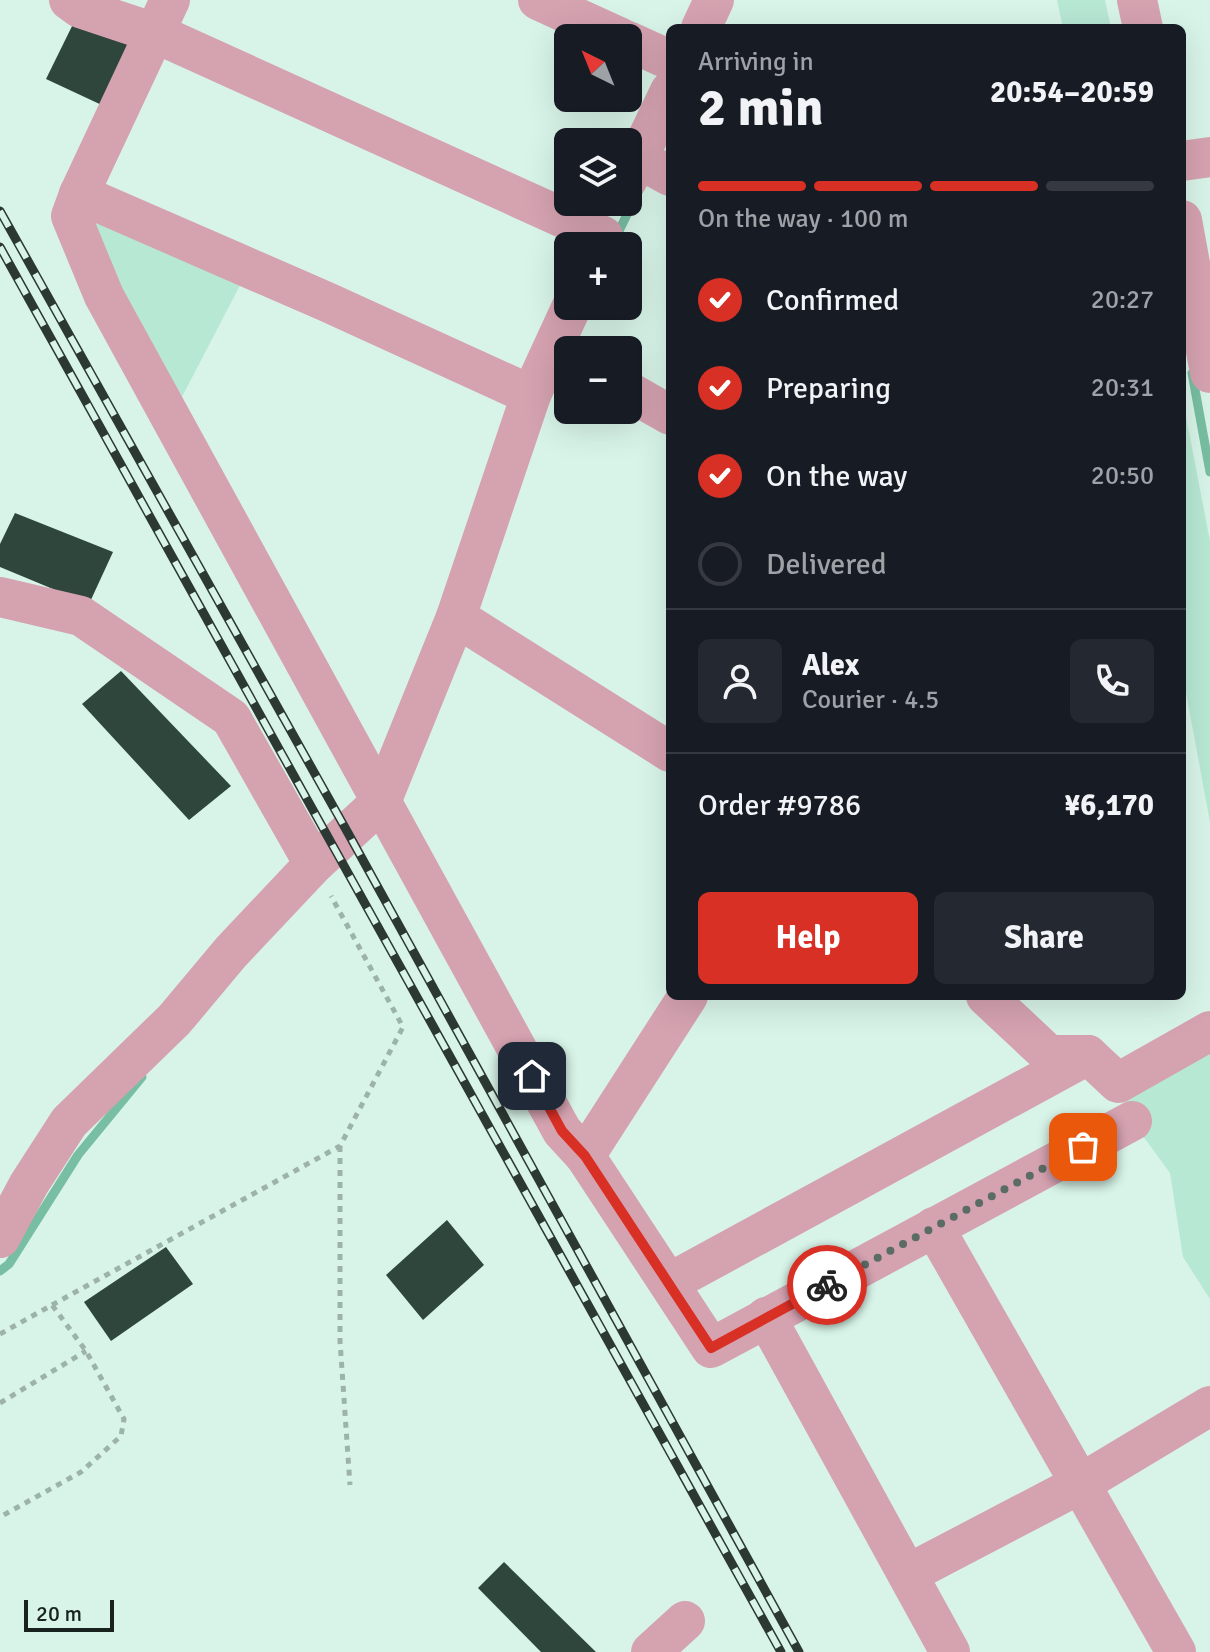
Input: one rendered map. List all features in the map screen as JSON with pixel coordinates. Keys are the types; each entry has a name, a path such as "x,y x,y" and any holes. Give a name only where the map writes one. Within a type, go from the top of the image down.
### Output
{"street":[{"path":"69,0 80,8 162,16 606,228"},
{"path":"538,0 590,24"},
{"path":"703,24 714,0"},
{"path":"1137,0 1142,24"},
{"path":"162,16 71,216 104,296 562,1131 585,1156 711,1348 1132,1121"},
{"path":"642,47 666,58"},
{"path":"645,171 666,104"},
{"path":"1186,160 1210,157"},
{"path":"79,194 531,395"},
{"path":"1186,242 1210,373"},
{"path":"0,1238 29,1184 69,1122 174,1020 231,952 314,864 381,802 456,617 531,395 554,362"},
{"path":"642,399 666,413"},
{"path":"0,597 81,616 231,718 314,864"},
{"path":"456,617 666,749"},
{"path":"585,1156 685,1000"},
{"path":"990,1000 1049,1055 1088,1055 1118,1083 1210,1031"},
{"path":"673,1287 1088,1055"},
{"path":"934,1227 1176,1652"},
{"path":"766,1317 950,1652"},
{"path":"908,1574 1080,1484 1210,1406"},
{"path":"651,1652 685,1621"}],"path":[{"path":"314,864 403,1027 340,1146 340,1341 350,1485"},
{"path":"0,1334 340,1146"},
{"path":"0,1517 81,1472 121,1436 124,1419 86,1351 52,1305"},
{"path":"0,1403 86,1351"}],"green space":[{"path":"1057,0 1105,0 1110,24 1062,24"},
{"path":"79,194 249,268 171,418"},
{"path":"1186,417 1210,541 1210,822 1186,693"},
{"path":"1210,1032 1210,1299 1183,1257 1170,1173 1132,1121 1118,1083"}],"building":[{"path":"77,16 136,41 106,107 46,79"},
{"path":"15,513 113,552 89,604 0,567 0,544"},
{"path":"121,671 231,786 189,820 82,704"},
{"path":"447,1220 484,1265 423,1320 386,1275"},
{"path":"166,1247 193,1284 111,1341 84,1302"},
{"path":"504,1562 596,1652 541,1652 478,1588"}],"waterway":[{"path":"618,232 626,216"},
{"path":"1192,373 1210,472"},
{"path":"0,1271 9,1264 78,1155 142,1077"}],"railway":[{"path":"0,211 348,833 799,1652"},
{"path":"0,247 781,1652"}],"way so far":[{"path":"827,1285 1083,1147"}],"route":[{"path":"532,1076 562,1131 585,1156 711,1348 827,1285"}]}
